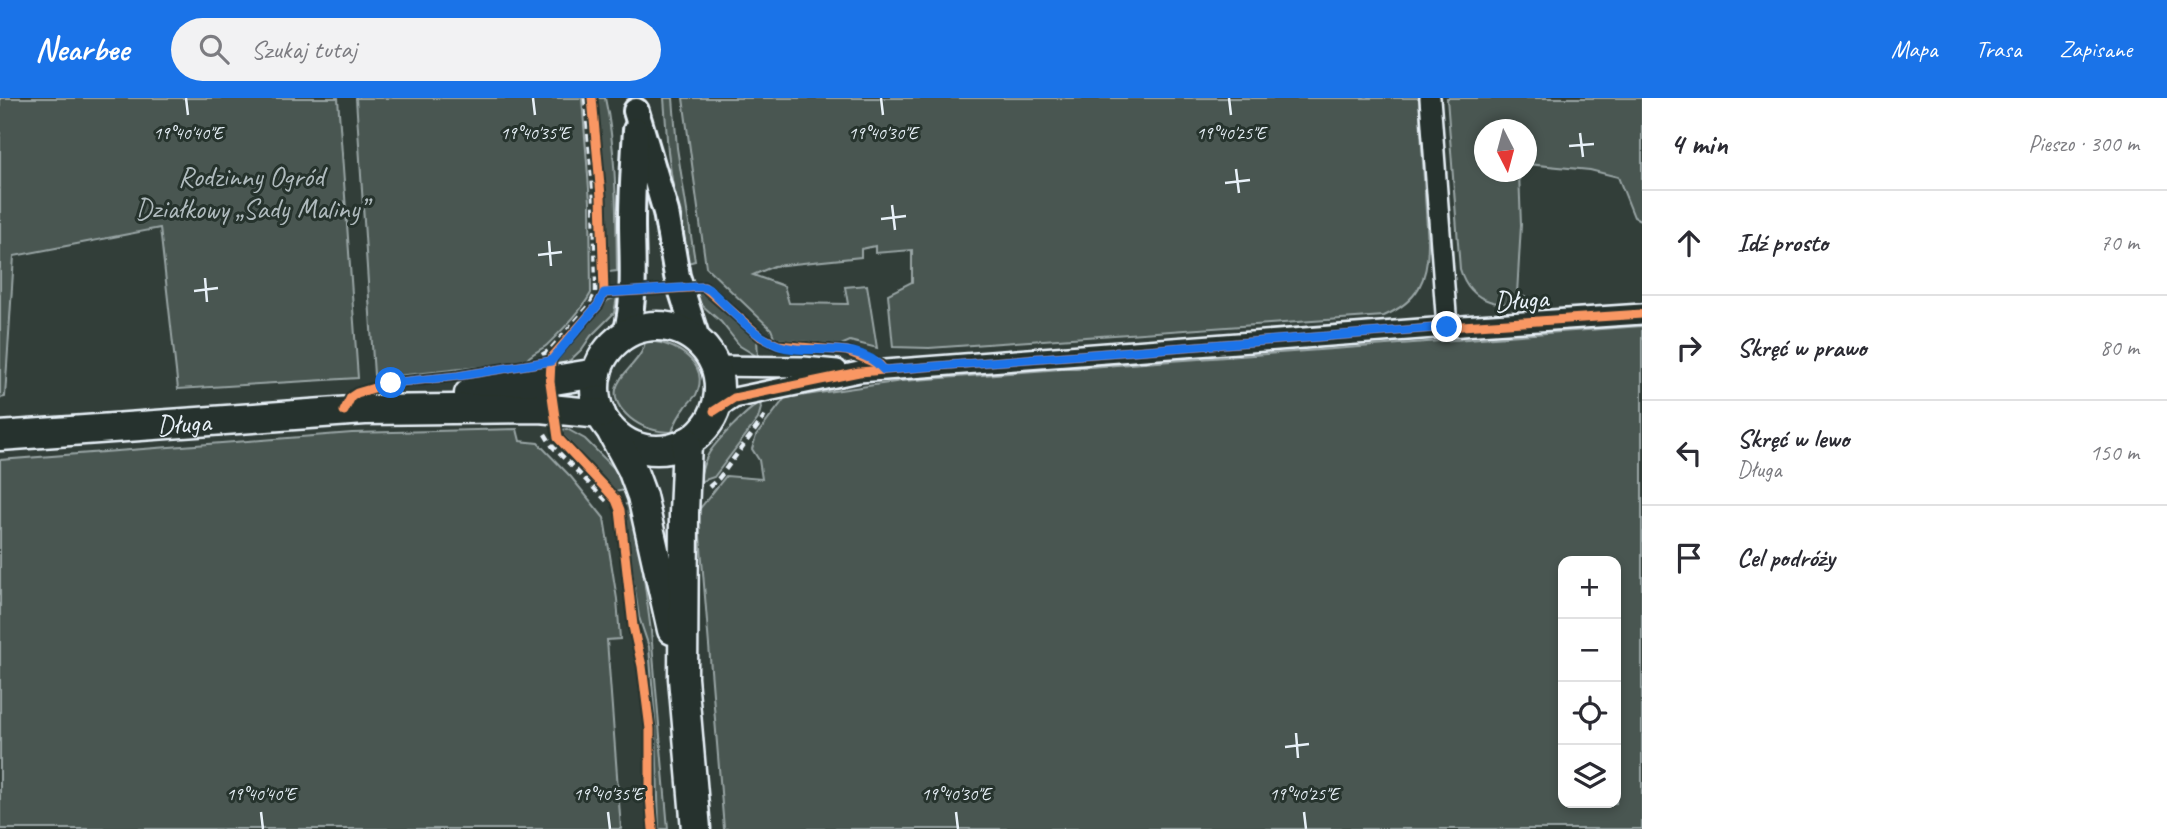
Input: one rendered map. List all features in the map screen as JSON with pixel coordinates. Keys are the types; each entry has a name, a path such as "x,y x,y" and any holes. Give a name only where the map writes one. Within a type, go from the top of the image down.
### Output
{"main road":[{"path":"605,420 625,441 646,448 667,449 687,442 699,433 714,411 718,396 719,380 715,366 705,349 680,330 658,326 636,329 613,344 597,373 596,398 605,420 632,469 642,496 683,678"},
{"name":"Długa","path":"365,410 597,373"},
{"name":"Długa","path":"0,436 365,410 554,409 605,420"},
{"path":"687,442 683,678 696,829"}],"street":[{"path":"1430,98 1447,327"},
{"path":"626,334 633,292 632,206 636,104"},
{"path":"636,104 666,212 677,276 698,342"},
{"name":"Długa","path":"859,372 1642,314"},
{"path":"715,366 803,367 859,372"},
{"path":"714,411 734,398 859,372"}],"path":[{"path":"585,98 594,197 596,282"},
{"path":"535,364 551,361 604,297 601,196 592,98"},
{"path":"554,409 556,432 561,444 608,491 620,510"}],"green space":[{"name":"Rodzinny Ogród Działkowy „Sady Maliny”","path":"0,98 338,98 358,378 178,389 160,228 14,256 5,397 0,398"},
{"path":"356,98 582,98 590,202 591,293 565,327 525,362 378,378 374,375"},
{"path":"596,98 605,98 614,162 617,271 609,272 607,270 606,209"},
{"path":"664,98 673,98 677,148 695,261 684,264 668,152"},
{"path":"683,98 1419,98 1428,244 1426,268 1413,296 1384,316 929,348 893,347 888,294 912,282 912,250 875,253 875,246 861,249 861,257 774,266 753,275 784,286 789,303 848,304 845,287 867,285 877,348 850,341 841,345 775,339 771,329 706,267"},
{"path":"1447,98 1642,98 1642,221 1634,217 1618,177 1590,170 1537,165 1537,119 1474,119 1474,182 1519,182 1521,225 1517,294 1539,303 1503,304 1482,298 1465,282 1460,269"},
{"path":"690,289 706,293 757,339 758,357 740,346 721,322 695,299"},
{"path":"617,297 614,313 582,349 555,371 557,356 608,300"},
{"path":"1642,326 1642,829 724,829 698,511 726,476 762,479 759,460 752,449 756,436 785,398 902,381"},
{"path":"645,341 677,349 694,363 699,373 700,383 696,395 681,413 672,432 650,429 639,424 619,406 617,386 642,351"},
{"path":"760,403 758,419 714,477 699,482 705,461 712,450 740,418"},
{"path":"517,429 520,441 538,443 571,477 604,518 617,599 620,639 607,640 621,829 0,829 0,460 352,433"},
{"path":"567,429 585,439 626,480 630,489 615,492 563,435 561,430"},
{"path":"634,503 651,631 668,829 659,829 656,731 649,647 639,617 622,505"}],"cycle path":[{"path":"592,98 601,196 604,293 598,305 553,356 550,382 558,438 616,500 620,510 633,626 642,666 650,729 653,829"},
{"path":"604,293 704,287 761,337 778,345 847,351 880,365 884,370"},
{"path":"714,411 734,398 859,372 1642,314"},
{"path":"344,411 351,397 357,393 391,383 458,376 551,361"}],"route":[{"path":"391,383 458,376 551,361 598,305 604,293 695,287 710,290 761,337 778,345 798,349 829,348 847,351 863,356 884,370 1447,327"}]}
